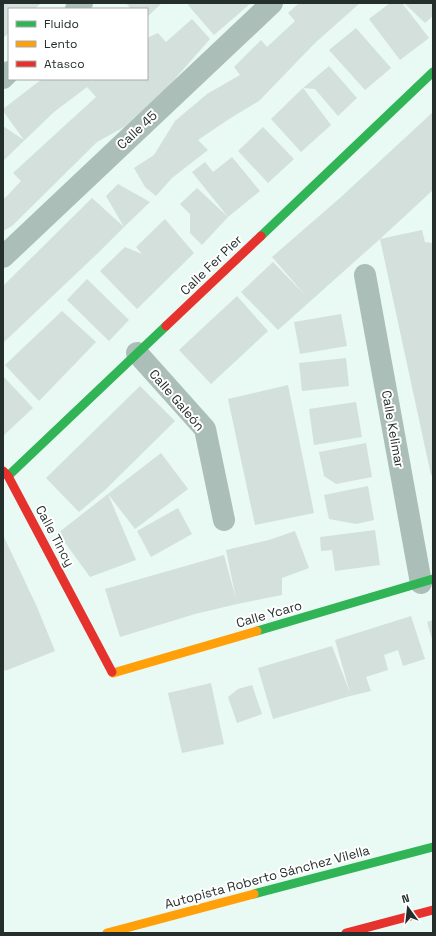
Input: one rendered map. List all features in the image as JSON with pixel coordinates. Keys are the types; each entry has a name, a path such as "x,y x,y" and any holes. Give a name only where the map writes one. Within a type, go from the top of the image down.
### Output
{"main road":[{"name":"Calle Fer Pier","path":"5,473 137,354 433,72"},
{"name":"Calle Tincy","path":"5,473 113,673"},
{"name":"Calle Ycaro","path":"113,673 427,581"},
{"name":"Autopista Roberto Sánchez Vilella","path":"107,933 433,847"},
{"path":"346,933 433,910"}],"street":[{"name":"Calle 45","path":"3,257 272,3"},
{"name":"Calle Kelimar","path":"365,274 427,581"},
{"name":"Calle Galeón","path":"137,354 205,429 224,520"}],"building":[{"path":"3,3 41,3 36,8 8,8 8,34 3,38"},
{"path":"126,3 162,3 148,16 148,8 130,8"},
{"path":"191,3 251,3 214,35 188,5"},
{"path":"299,3 360,3 315,43 259,101 198,140 208,150 172,178 156,196 145,187 134,168 154,155 175,121 207,94 240,75 234,67 261,40 267,47 295,21 288,13"},
{"path":"390,3 402,3 429,38 400,60 369,19"},
{"path":"404,3 433,3 433,16 425,23"},
{"path":"192,19 210,39 167,88 124,127 97,142 12,226 3,231 3,196 5,198 21,181 13,173 96,97 87,87 54,112 3,161 3,126 24,140 3,109 41,80 93,80 88,85 94,80 148,80 148,38 158,33 166,42"},
{"path":"356,28 391,68 365,90 329,50"},
{"path":"329,66 357,98 338,116 315,89 303,88"},
{"path":"303,88 331,125 301,152 271,119"},
{"path":"433,112 433,190 278,330 241,292 273,262 305,295 272,257 341,197"},
{"path":"263,127 294,159 268,183 238,151"},
{"path":"232,157 260,191 228,217 192,172 205,162 213,172"},
{"path":"118,184 150,202 124,227 106,196"},
{"path":"197,188 228,217 202,245 190,233 190,214 180,204"},
{"path":"92,198 124,227 3,343 3,286"},
{"path":"165,219 194,253 137,309 100,271 125,247 142,254 136,247"},
{"path":"422,230 425,242 433,243 433,475 431,475 380,239"},
{"path":"87,279 129,320 109,341 67,300"},
{"path":"237,296 268,331 211,384 179,350"},
{"path":"62,311 96,342 39,401 5,365"},
{"path":"341,314 347,346 300,354 294,322"},
{"path":"346,358 349,386 302,391 299,363"},
{"path":"3,376 33,408 4,435 3,434"},
{"path":"288,385 314,513 255,525 228,399"},
{"path":"140,386 175,421 105,490 79,512 46,478"},
{"path":"356,402 362,437 314,445 309,409"},
{"path":"366,443 372,477 336,484 324,476 319,452"},
{"path":"161,453 188,489 135,529 108,494"},
{"path":"368,486 374,520 356,524 329,519 324,495"},
{"path":"108,494 136,560 90,577 58,533"},
{"path":"178,508 192,534 151,557 137,531"},
{"path":"375,530 380,565 335,571 332,550 321,551 320,537"},
{"path":"295,531 309,568 282,578 282,595 195,614 120,637 105,589 224,555 236,599 226,550 269,540"},
{"path":"3,535 37,607 55,651 5,671 3,666"},
{"path":"411,616 425,659 403,666 398,650 384,655 388,670 366,677 371,691 273,719 258,668 332,646 350,693 335,640"},
{"path":"433,620 433,643 427,622"},
{"path":"211,683 224,744 182,753 168,693"},
{"path":"252,685 262,714 237,723 228,697 238,689"}],"traffic: fast":[{"path":"261,236 433,72"},
{"path":"8,476 166,326"},
{"path":"257,631 433,579"},
{"path":"254,894 433,847"}],"traffic: slow":[{"path":"112,672 113,673 257,631"},
{"path":"107,933 254,894"}],"traffic: jam":[{"path":"166,326 261,236"},
{"path":"3,471 8,476 112,672"},
{"path":"346,933 433,910"}]}
